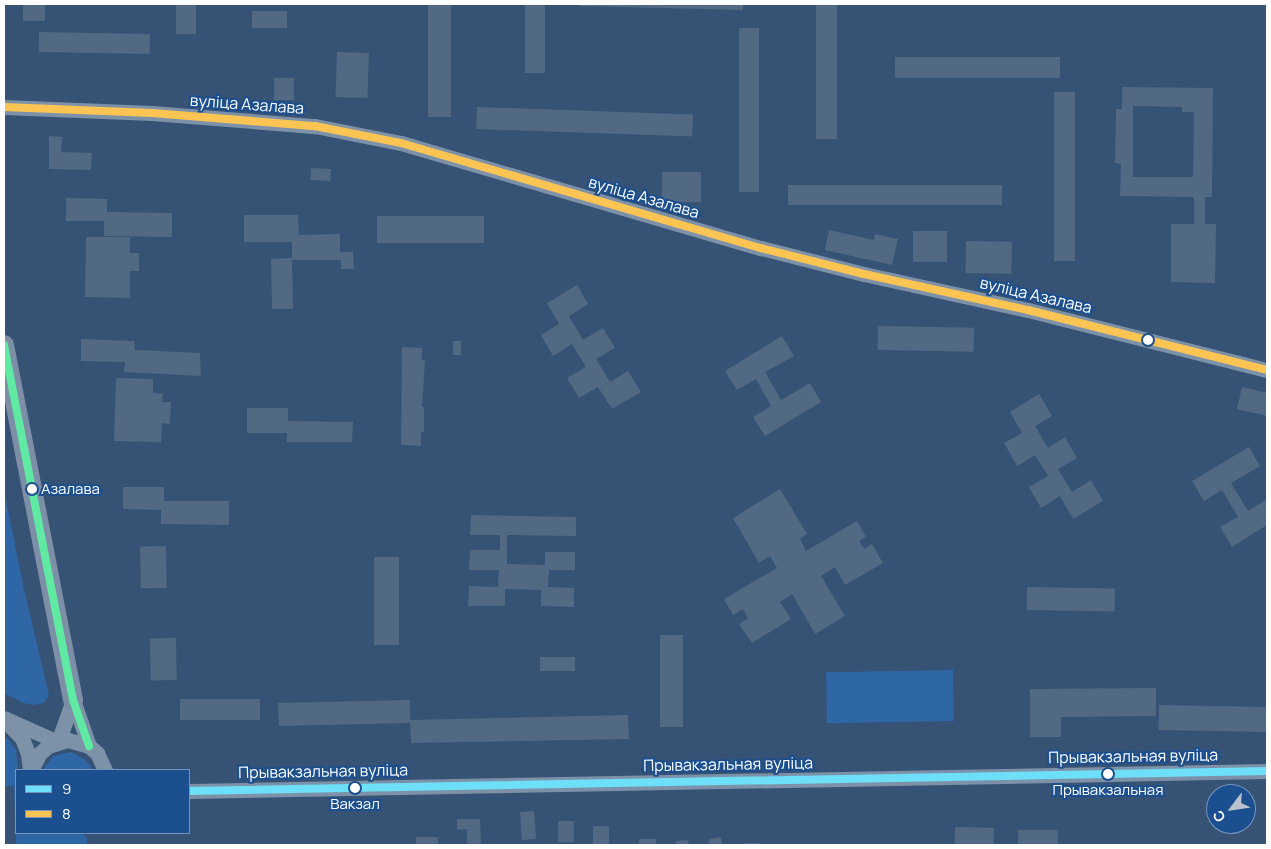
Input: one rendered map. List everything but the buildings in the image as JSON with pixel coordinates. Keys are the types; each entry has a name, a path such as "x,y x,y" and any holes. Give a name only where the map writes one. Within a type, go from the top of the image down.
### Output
{"main road":[{"path":"4,345 73,700"}],"street":[{"name":"вуліца Азалава","path":"4,107 152,113 315,126 401,143 770,250 881,278 1028,310 1267,370"},
{"path":"32,769 40,753 58,742 73,700"},
{"path":"73,700 89,746"},
{"path":"4,719 58,742 79,742 89,746 97,753 105,769"},
{"path":"4,719 22,738 31,769"},
{"name":"Прывакзальная вуліца","path":"190,791 1267,772"}],"shaded area":[{"path":"4,490 24,589 49,695 44,703 33,705 23,703 4,693"},
{"path":"953,670 954,721 827,723 826,672"},
{"path":"4,734 16,750 18,769 15,769 15,816 14,786 4,786"},
{"path":"71,752 86,760 92,769 44,769 53,756"},
{"path":"16,834 83,834 87,838 87,845 16,845"}],"transit line":[{"name":"8","path":"4,107 152,113 315,126 401,143 761,248 864,274 1028,310 1267,370"},
{"path":"4,345 73,700 89,746"},
{"name":"9","path":"190,791 1267,771"}],"place":[{"name":"Азалава","path":"32,489"},
{"name":"Прывакзальная","path":"1108,774"},
{"name":"Вакзал","path":"355,788"}]}
